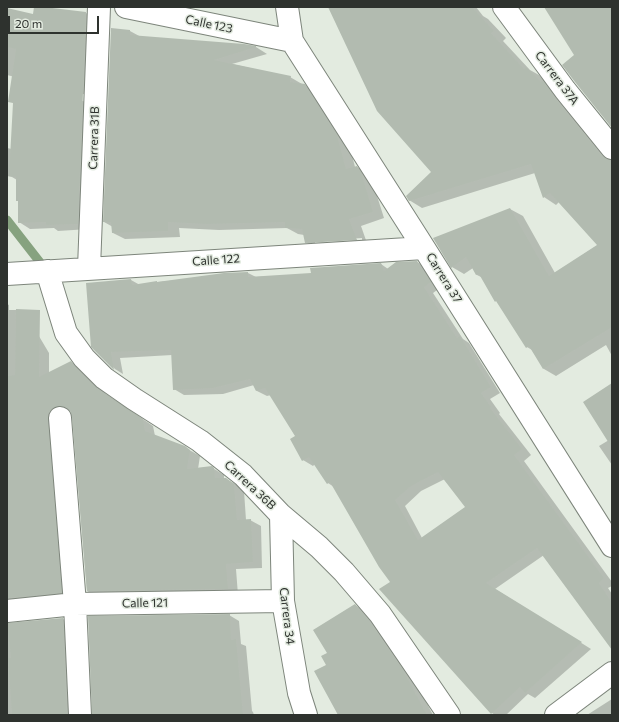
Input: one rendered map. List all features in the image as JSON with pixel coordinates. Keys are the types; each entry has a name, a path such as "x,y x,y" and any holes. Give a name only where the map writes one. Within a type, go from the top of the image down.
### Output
{"street":[{"name":"Carrera 31B","path":"89,268 99,7"},
{"name":"Calle 123","path":"126,7 292,41"},
{"name":"Carrera 37","path":"287,7 292,41 612,546"},
{"name":"Carrera 37A","path":"504,7 565,90 612,148"},
{"name":"Calle 122","path":"7,274 424,248"},
{"name":"Carrera 36B","path":"47,271 66,333 84,358 104,378 116,387 206,446 243,475 282,515 319,547 344,572 380,614 449,715"},
{"path":"60,418 75,604 80,715"},
{"name":"Carrera 34","path":"282,515 283,601 299,693 306,715"},
{"name":"Calle 121","path":"7,611 75,604 283,601"},
{"path":"556,715 612,673"}],"building":[{"path":"34,7 86,12 78,224 46,225 46,222 18,223 16,177 9,176 13,103 8,102 16,49 7,47 7,8 33,14"},
{"path":"328,7 472,7 494,31 491,33 524,69 526,67 541,82 543,81 602,156 612,160 612,327 543,369 529,346 526,348 496,301 495,302 479,274 476,275 466,257 451,268 433,238 510,208 549,276 597,245 550,193 543,198 531,164 409,201 406,196 431,172 377,111"},
{"path":"544,7 612,7 612,128 562,65 574,55"},
{"path":"111,28 130,30 130,35 256,46 214,60 291,76 290,82 305,84 337,135 346,169 357,166 361,172 373,212 349,219 357,240 305,243 302,229 285,228 285,222 207,224 168,222 168,231 112,233 111,222 103,222"},
{"path":"417,261 431,282 424,287 457,338 460,336 491,387 481,393 491,407 490,408 522,449 514,455 604,578 599,583 612,603 612,650 537,548 486,583 582,642 525,693 520,687 491,714 379,589 390,582 379,567 330,482 327,484 309,457 302,461 290,439 295,436 265,388 256,391 250,379 213,388 173,390 171,350 111,352 114,370 91,347 86,283 131,279 132,285 224,273 248,272 248,277 311,273 310,268 381,263 384,271 396,262","holes":["438,472 465,507 418,540 395,500 411,486"]},
{"path":"16,309 40,310 39,377 71,361 75,367 97,388 143,419 145,431 185,446 190,450 187,469 212,466 214,468 215,478 226,478 234,484 237,520 251,519 253,562 226,564 228,589 87,591 72,417 70,411 66,407 59,406 53,408 49,413 48,419 62,593 7,598 7,376 15,375"},
{"path":"612,383 612,448 583,402"},
{"path":"355,604 370,622 403,670 427,715 338,715 314,671 326,665 321,656 327,653 313,630"},
{"path":"230,614 231,640 236,639 243,715 92,715 88,616"},
{"path":"63,618 67,715 12,715 8,658 11,658 7,623"}],"waterway":[{"path":"7,220 46,270"}]}
